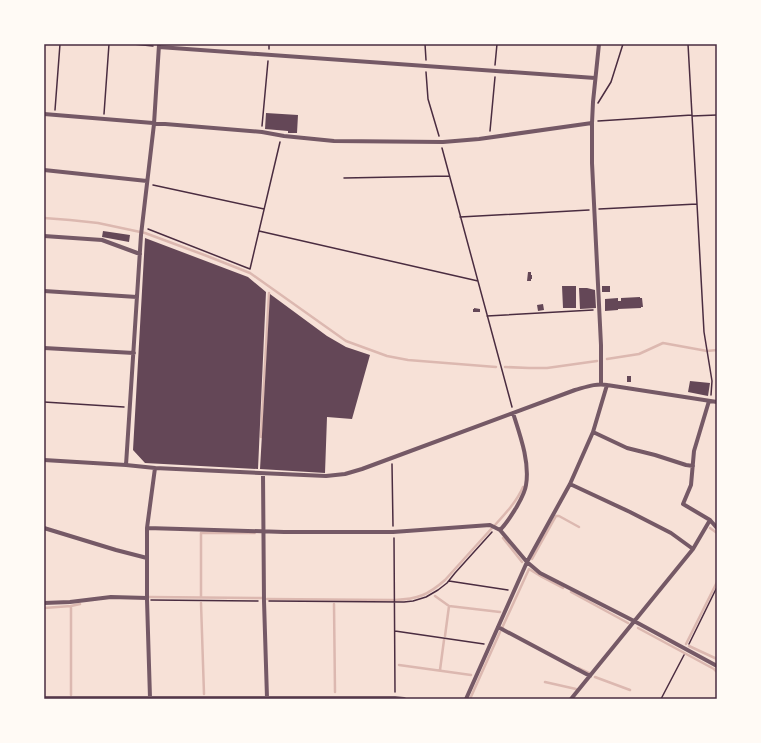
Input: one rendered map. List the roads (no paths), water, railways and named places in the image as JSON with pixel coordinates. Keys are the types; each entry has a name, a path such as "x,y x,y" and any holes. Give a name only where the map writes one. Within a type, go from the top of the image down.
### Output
{"street":[{"path":"599,44 592,107 592,163 601,345 601,384"},
{"path":"126,465 141,234 154,124 159,46 595,78"},
{"path":"44,114 262,132 282,136 334,141 440,142 479,139 592,122"},
{"path":"44,170 147,182"},
{"path":"44,236 102,240 140,254"},
{"path":"44,292 137,297"},
{"path":"44,348 134,353"},
{"path":"466,699 527,562 570,484 593,432 607,384"},
{"path":"44,460 155,468 326,476 345,474 362,469 591,385 607,384 717,402"},
{"path":"710,401 694,451 691,485 683,504 710,520 717,528"},
{"path":"500,530 508,522 523,495 526,485 525,455 513,413"},
{"path":"593,432 627,448 655,454 686,466 693,466"},
{"path":"150,698 146,528 155,468"},
{"path":"263,474 264,602 267,698"},
{"path":"570,484 671,533 693,549"},
{"path":"571,699 693,549 710,520"},
{"path":"146,528 393,532 490,524 500,530 527,562 540,573 634,621 717,666"},
{"path":"44,528 147,558"},
{"path":"44,603 70,602 111,597 147,599"},
{"path":"498,627 590,676"},
{"path":"44,698 404,699"}],"waterway":[{"path":"44,218 98,223 145,233 250,273 346,341 387,356 408,360 496,367"},
{"path":"261,437 269,293"},
{"path":"607,359 639,354 663,343 707,351 717,350"},
{"path":"505,367 547,368 597,361"},
{"path":"495,525 514,502 523,487"},
{"path":"532,559 556,516 559,516 579,527"},
{"path":"395,600 410,599 428,593 439,585 492,528"},
{"path":"710,528 717,533"},
{"path":"201,598 201,533 255,533"},
{"path":"503,538 522,562"},
{"path":"503,628 529,569 563,588"},
{"path":"686,644 717,582"},
{"path":"571,592 628,623"},
{"path":"435,596 449,606 500,612"},
{"path":"149,597 262,598"},
{"path":"267,599 393,600"},
{"path":"201,603 204,694"},
{"path":"71,606 80,604"},
{"path":"334,604 335,692"},
{"path":"44,608 71,606 71,695"},
{"path":"445,636 449,606"},
{"path":"638,628 717,672"},
{"path":"470,699 500,632"},
{"path":"440,670 444,640"},
{"path":"689,646 717,659"},
{"path":"399,665 471,675"},
{"path":"578,668 589,673"},
{"path":"595,677 630,690"},
{"path":"545,682 576,689"}]}
